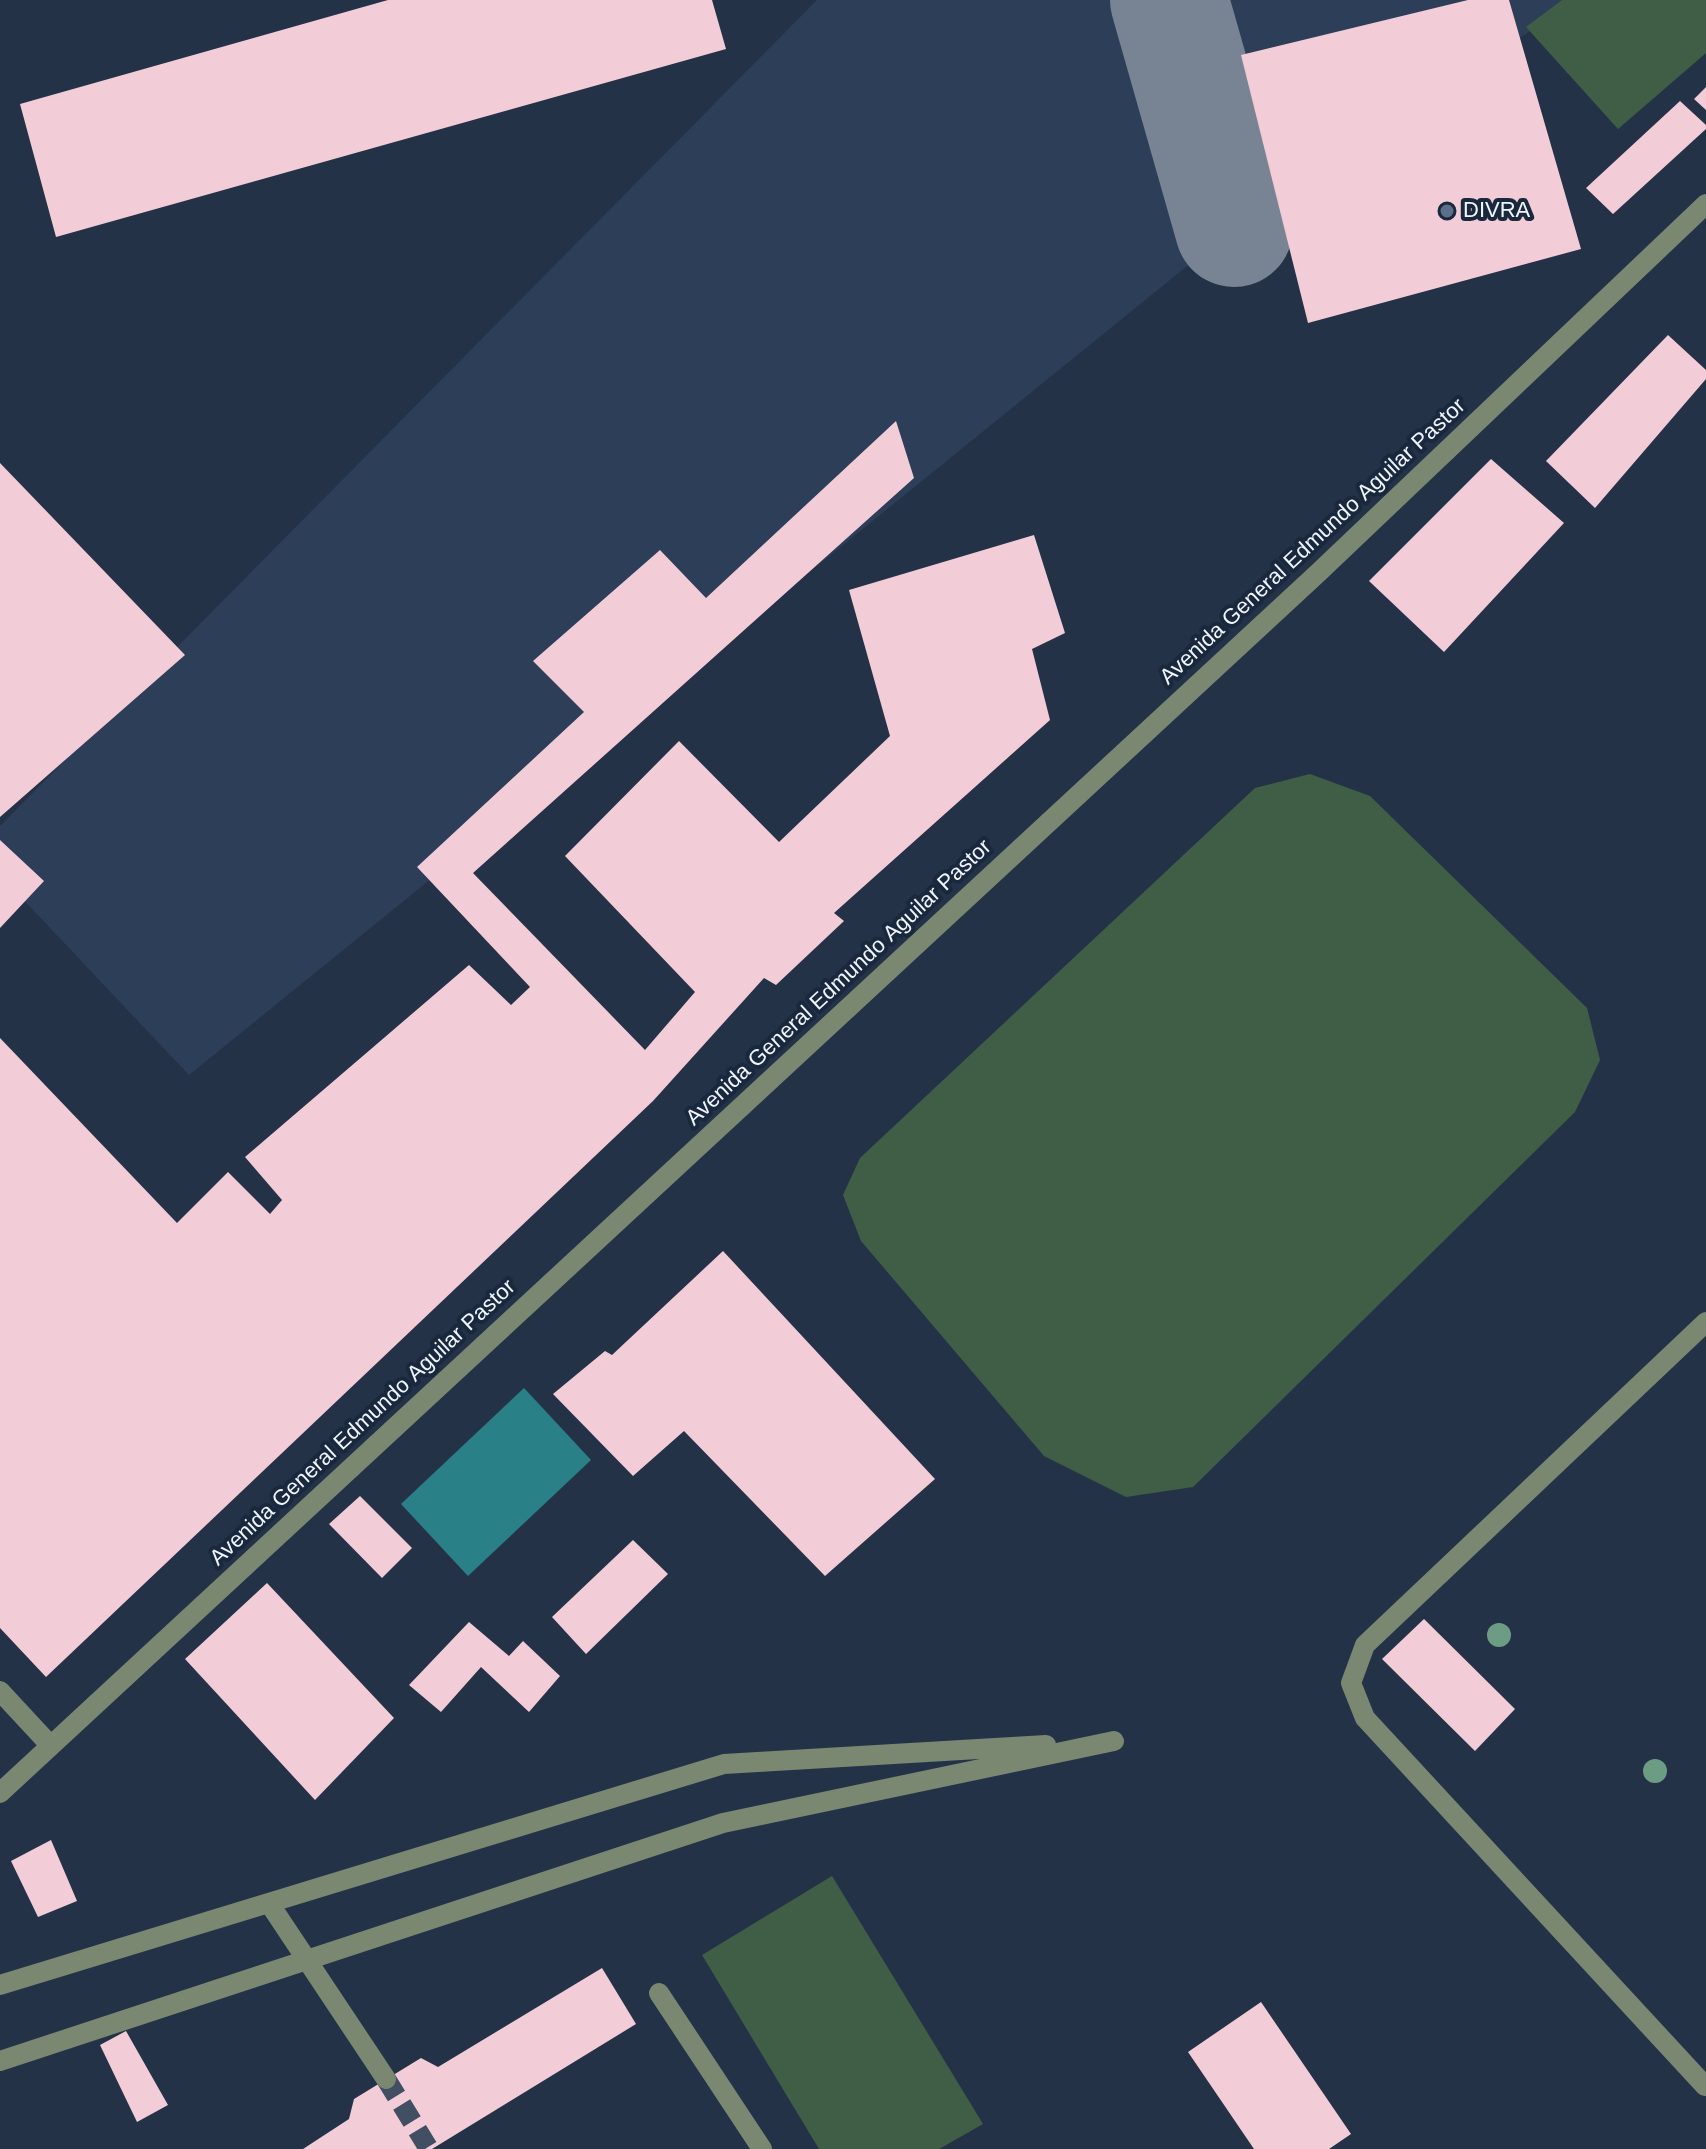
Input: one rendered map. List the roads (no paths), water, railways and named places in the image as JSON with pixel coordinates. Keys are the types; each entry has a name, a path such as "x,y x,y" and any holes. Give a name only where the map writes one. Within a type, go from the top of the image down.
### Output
{"street":[{"name":"Avenida General Edmundo Aguilar Pastor","path":"0,1793 1306,584 1706,204"},
{"path":"1705,2086 1365,1718 1351,1683 1365,1645 1706,1322"},
{"path":"0,1691 51,1746"},
{"path":"0,1985 724,1764 1114,1741 723,1823 0,2061"},
{"path":"269,1903 386,2079"},
{"path":"659,1993 762,2149"}],"tunnel":[{"path":"386,2079 429,2149"}],"place":[{"name":"DIVRA","path":"1447,211"}]}
